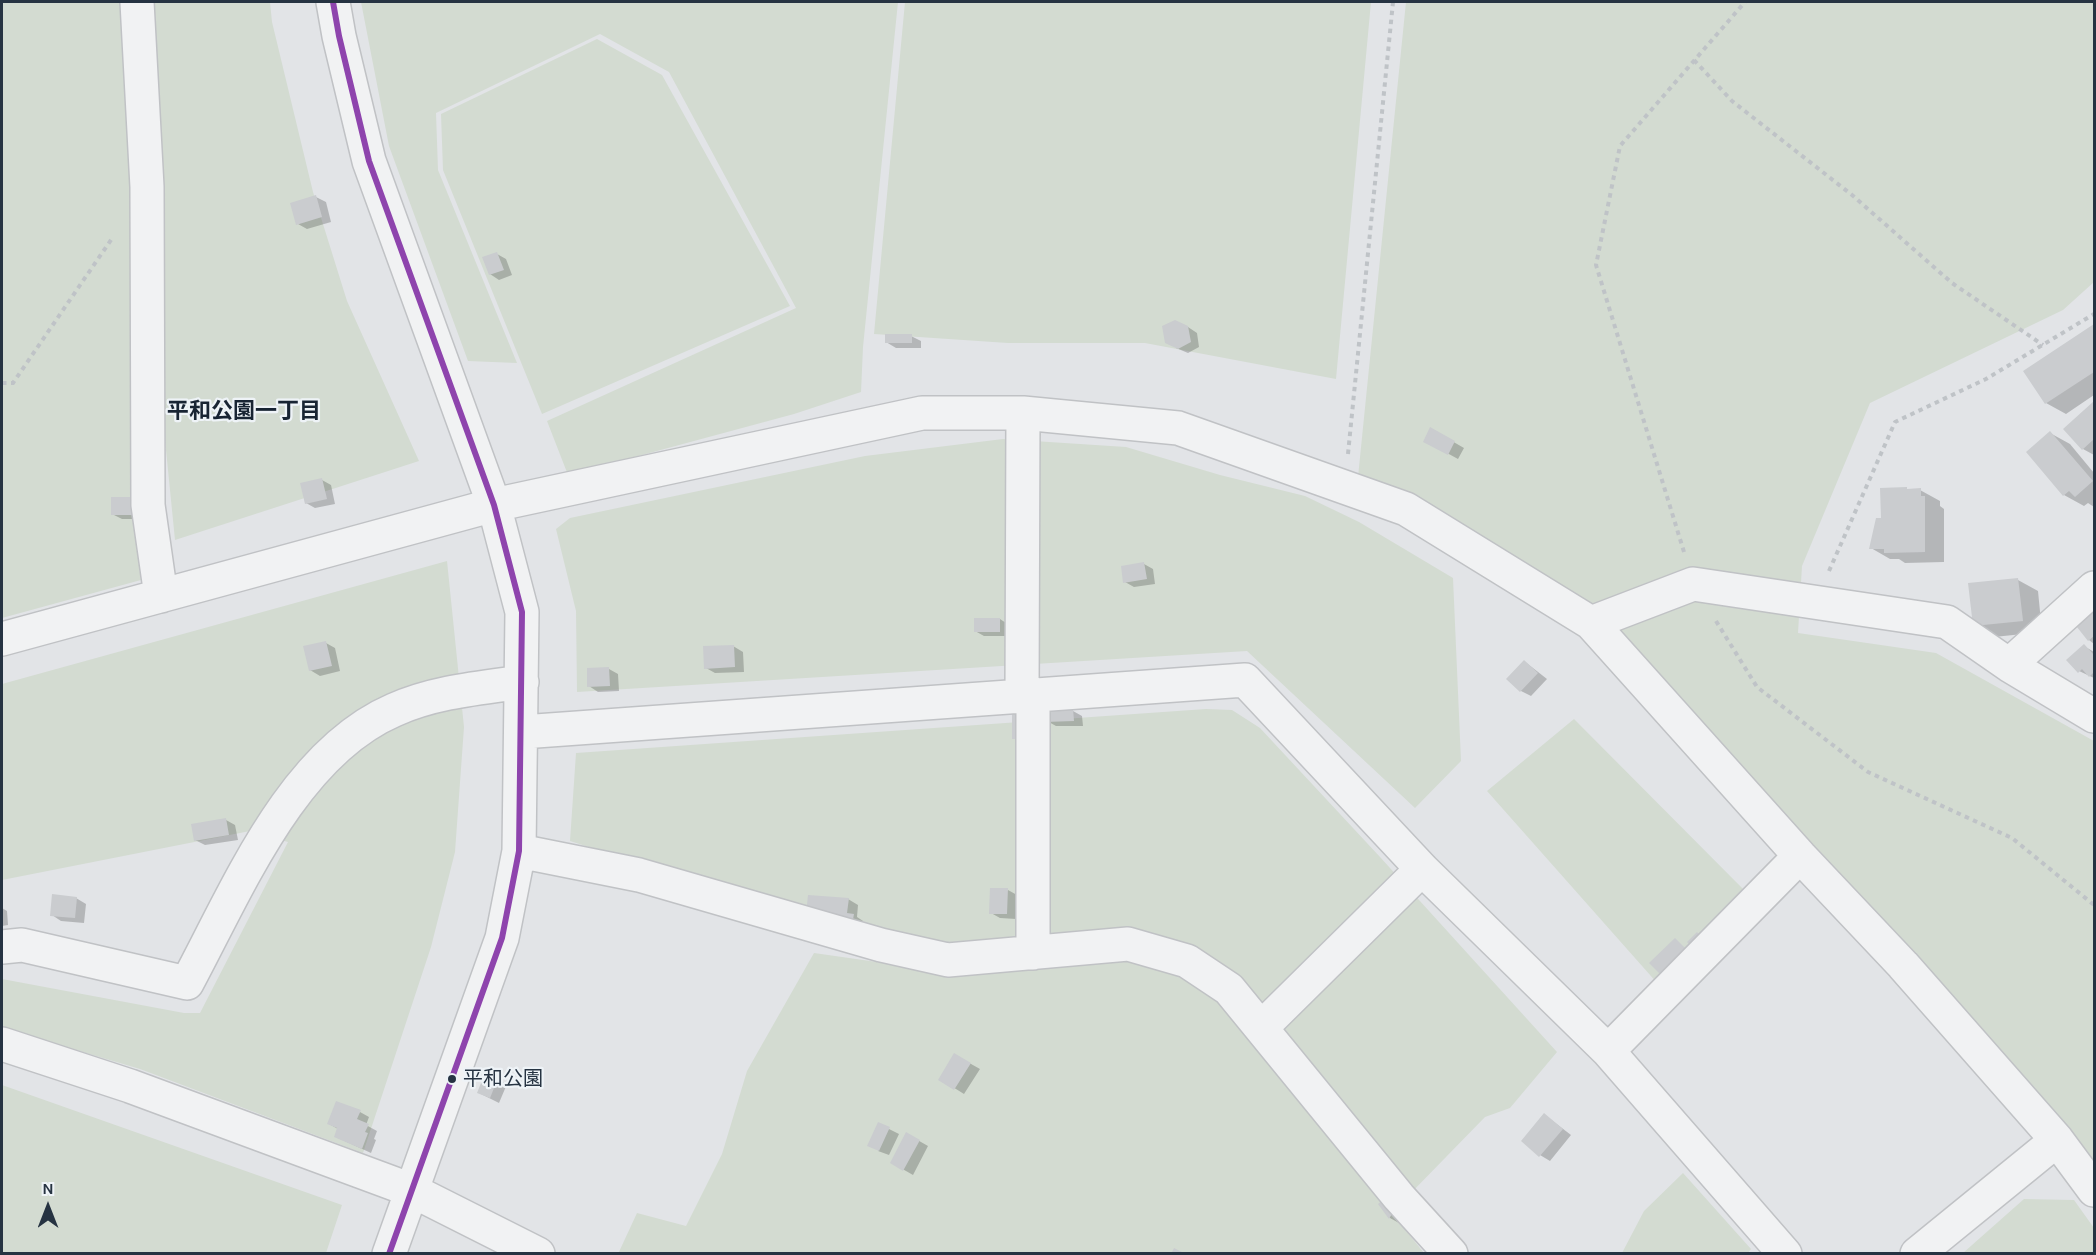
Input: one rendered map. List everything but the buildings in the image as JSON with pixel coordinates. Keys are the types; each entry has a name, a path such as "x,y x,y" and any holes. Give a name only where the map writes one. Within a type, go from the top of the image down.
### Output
{"street":[{"path":"137,2 147,187 148,505 161,596"},
{"path":"333,2 369,161 494,505 522,612 519,851 502,938 389,1254"},
{"path":"2,639 494,505 922,413 1023,413 1178,428 1406,509 1591,623 1800,856 1902,965 2057,1140 2094,1190"},
{"path":"1023,413 1033,953"},
{"path":"1591,623 1693,584 1947,622 2009,665 2094,716"},
{"path":"2009,665 2094,588"},
{"path":"522,732 1245,680 1422,869 1608,1051 1785,1254"},
{"path":"2,947 22,945 187,983 260,847 301,784 346,738 394,710 450,692 522,682"},
{"path":"519,851 639,875 881,945 948,960 1128,944 1187,961 1229,989 1399,1197 1451,1254"},
{"path":"1608,1051 1800,856"},
{"path":"1261,1028 1422,869"},
{"path":"2,1044 130,1086 411,1190 538,1254"},
{"path":"1917,1254 2057,1140"}],"path":[{"path":"1345,488 1393,2"},
{"path":"1744,2 1620,146 1596,265 1693,584 1757,687 1868,772 2012,837 2094,905"},
{"path":"1694,60 1732,101 1852,195 1952,283 2043,345"},
{"path":"2,383 13,383 114,236"},
{"path":"1815,602 1895,422 1986,379 2094,314"}],"shaded area":[{"path":"2,2 122,2 136,190 131,396 132,515 141,580 2,618"},
{"path":"151,2 270,2 272,22 313,192 347,301 419,461 175,540 161,400"},
{"path":"361,2 898,2 863,347 861,392 794,414 568,475 547,421 796,308 669,72 600,34 436,113 438,170 517,363 468,361 389,146"},
{"path":"905,2 1371,2 1336,379 1145,343 1008,343 874,334"},
{"path":"1406,2 2094,2 2094,282 2063,310 1870,403 1802,566 1798,633 1936,653 2094,741 2094,1163 2079,1142 1624,641 1358,477"},
{"path":"597,39 662,75 790,306 542,414 443,170 441,114"},
{"path":"1003,439 1126,447 1220,475 1305,496 1359,522 1453,578 1461,761 1415,808 1247,651 577,692 576,611 556,529 570,518 865,456"},
{"path":"447,561 464,727 455,852 431,947 363,1153 140,1069 2,1028 2,979 184,1013 200,1013 288,842 250,831 2,880 2,684"},
{"path":"1206,709 1232,710 1260,728 1557,1052 1510,1108 1485,1117 1408,1196 1213,962 901,947 570,841 576,753"},
{"path":"1574,719 1751,897 1658,984 1487,791"},
{"path":"814,953 919,968 1094,957 1138,962 1184,978 1224,1004 1424,1253 618,1254 637,1213 686,1226 722,1154 747,1071"},
{"path":"2,1085 342,1205 326,1253 2,1253"},
{"path":"1683,1173 1751,1249 1748,1253 1622,1253 1644,1211"},
{"path":"2024,1199 2074,1200 2094,1228 2094,1253 1963,1253"}],"transit line":[{"path":"333,2 369,161 494,505 522,612 519,851 502,938 389,1254"}],"place":[{"name":"平和公園","path":"452,1079"}],"district":[{"name":"平和公園一丁目","path":"244,412"}]}
